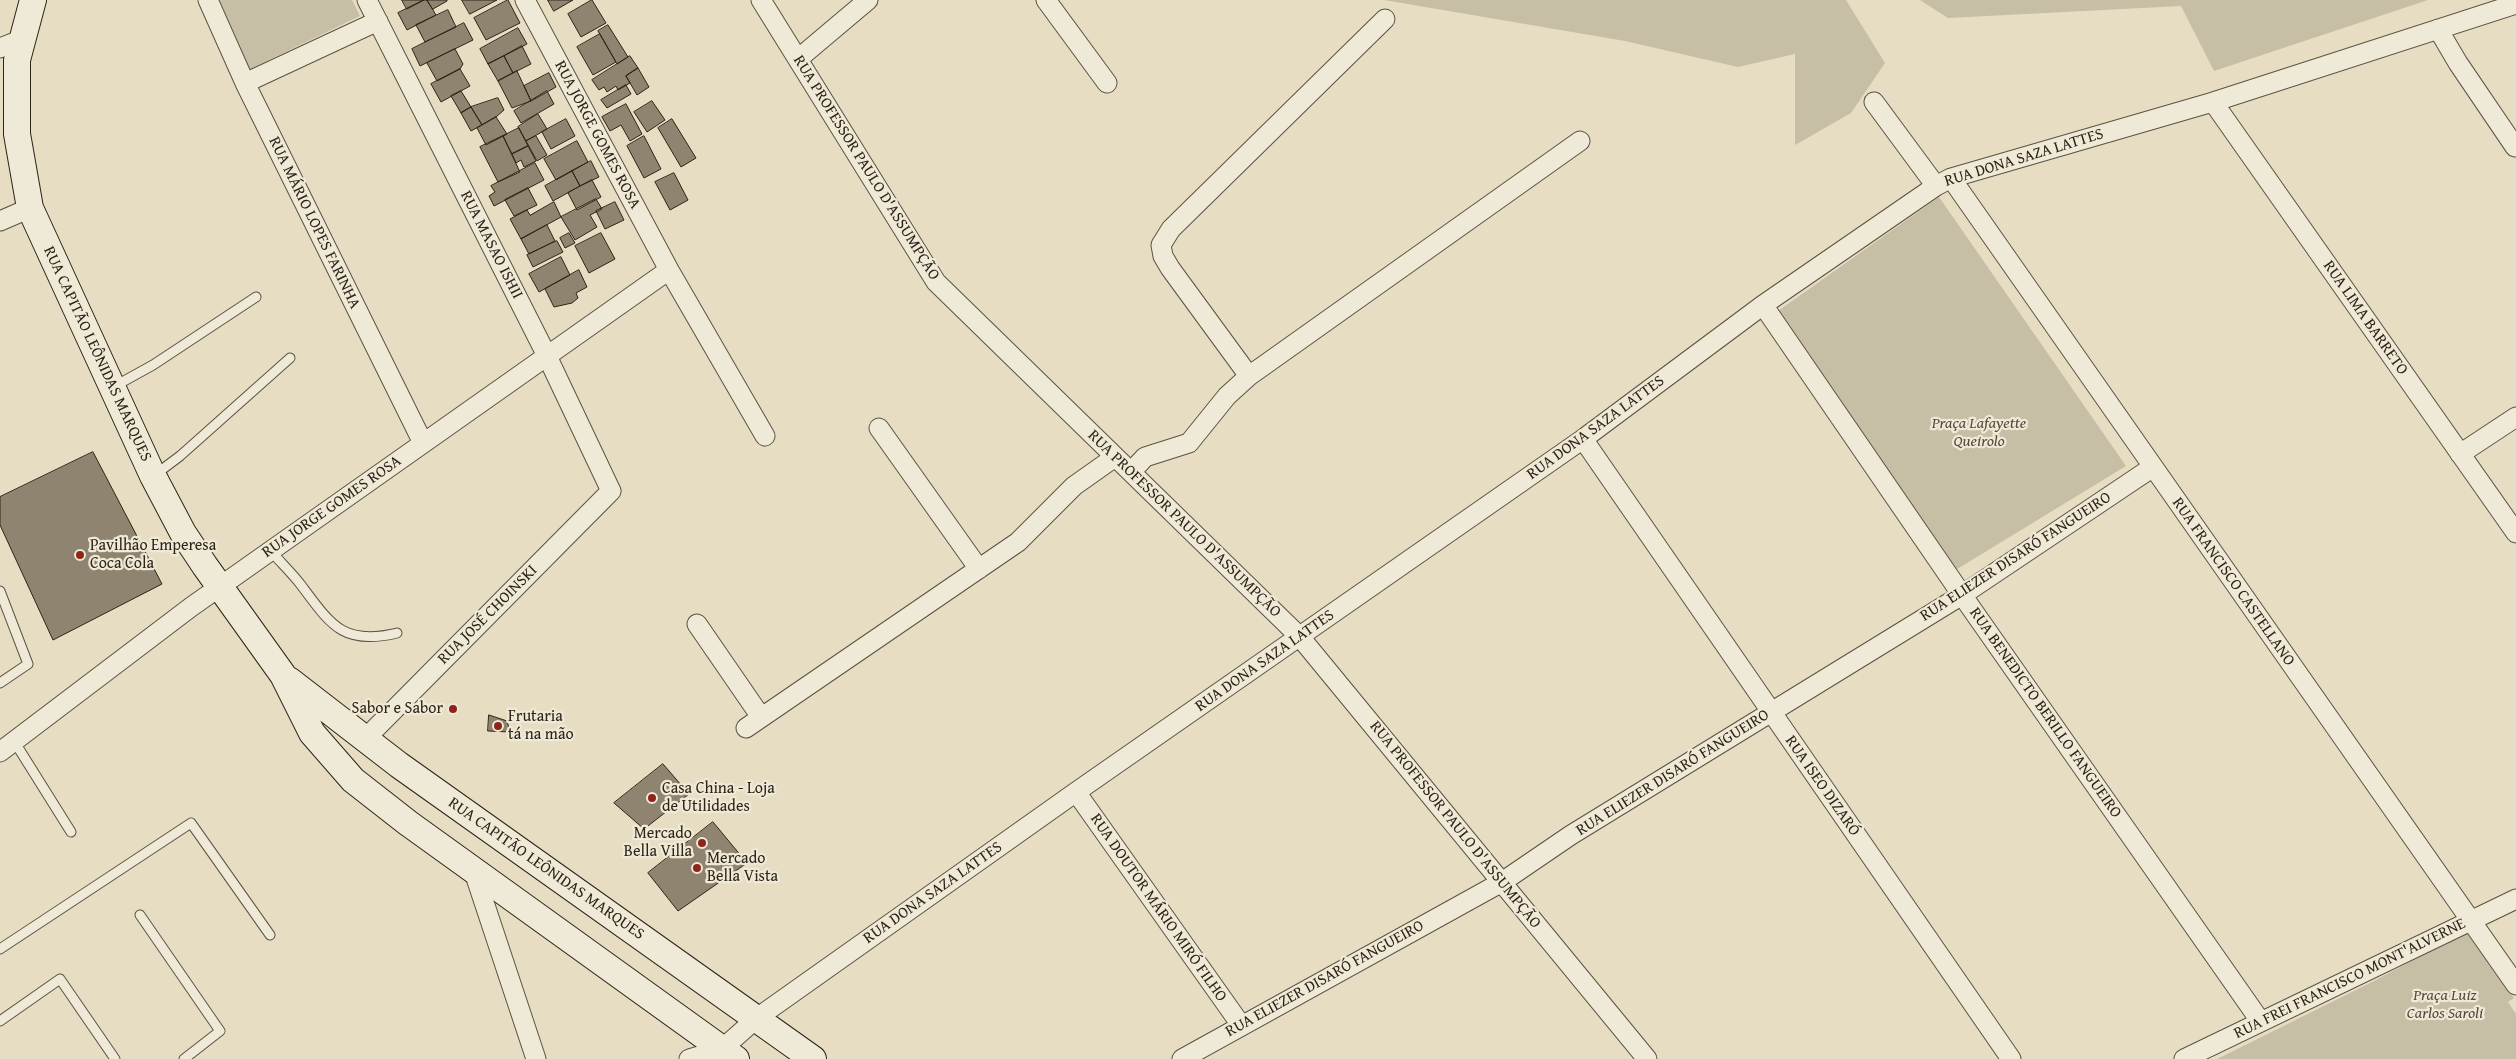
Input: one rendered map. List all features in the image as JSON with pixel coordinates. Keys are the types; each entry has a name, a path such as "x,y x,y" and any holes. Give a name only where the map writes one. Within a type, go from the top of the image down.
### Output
{"main road":[{"name":"RUA CAPITÃO LEÔNIDAS MARQUES","path":"34,0 12,44 17,60 17,134 30,208 153,476 183,532 220,588 283,675 312,733 353,780 474,872 729,1054"},
{"name":"RUA CAPITÃO LEÔNIDAS MARQUES","path":"283,675 399,765 758,1018 813,1059"}],"street":[{"name":"RUA MÁRIO LOPES FARINHA","path":"208,0 245,83 423,443"},
{"name":"RUA MASAO ISHII","path":"367,0 547,356 611,491"},
{"name":"RUA JORGE GOMES ROSA","path":"525,0 669,270 765,436"},
{"name":"RUA PROFESSOR PAULO D'ASSUMPÇÃO","path":"761,0 936,282 1300,637 1648,1059"},
{"path":"798,59 868,0"},
{"path":"1046,0 1107,83"},
{"name":"RUA DONA SAZA LATTES","path":"729,1054 758,1018 1076,792 1582,439 1763,305 1943,182 2213,102 2516,4"},
{"path":"1249,376 1170,268 1163,256 1161,245 1171,229 1385,19"},
{"path":"245,83 378,21"},
{"path":"2438,29 2458,63 2515,147"},
{"name":"RUA FRANCISCO CASTELLANO","path":"1874,102 1943,182 2153,467 2516,986"},
{"name":"RUA LIMA BARRETO","path":"2213,102 2516,533"},
{"path":"1131,472 1150,454 1189,443 1227,396 1249,376 1580,141"},
{"path":"0,220 30,208"},
{"name":"RUA JORGE GOMES ROSA","path":"7,746 270,550 669,270"},
{"name":"RUA BENEDICTO BERILLO FANGUEIRO","path":"1763,305 1962,595 2261,1022"},
{"path":"2460,454 2516,417"},
{"path":"879,428 979,569"},
{"name":"RUA ISEO DIZARÓ","path":"1582,439 2010,1059"},
{"path":"697,624 754,723 1022,539 1074,486 1115,457"},
{"name":"RUA ELIEZER DISARÓ FANGUEIRO","path":"1182,1059 1502,882 1571,835 1962,595 2153,467"},
{"name":"RUA JOSÉ CHOINSKI","path":"365,739 611,491"},
{"name":"RUA DOUTOR MÁRIO MIRÓ FILHO","path":"1076,792 1241,1025"},
{"path":"474,872 536,1059"},
{"name":"RUA FREI FRANCISCO MONT'ALVERNE","path":"2184,1059 2516,899"},
{"path":"689,1059 729,1054"}],"lane":[{"path":"112,387 152,365 256,297"},
{"path":"153,476 180,456 290,358"},
{"path":"270,550 300,583 323,616 339,629 357,637 376,638 397,633"},
{"path":"0,591 28,664 0,683"},
{"path":"7,746 71,832"},
{"path":"0,948 192,822 270,935"},
{"path":"140,915 220,1031 184,1059"},
{"path":"0,1021 60,979 115,1059"}],"green space":[{"path":"211,0 352,0 360,16 242,73"},
{"path":"1384,0 1846,0 1885,63 1851,113 1795,145 1795,54 1738,67 1625,41"},
{"path":"1920,0 2428,0 2214,71 2181,6 1948,18"},
{"name":"Praça Lafayette Queirolo","path":"1939,197 2126,466 1949,574 1778,311"},
{"name":"Praça Luiz Carlos Saroli","path":"2467,932 2514,998 2508,1002 2516,1014 2516,1059 2217,1059 2374,981"}],"building":[{"path":"402,0 424,0 407,9"},
{"path":"427,0 436,15 407,30 398,13"},
{"path":"427,0 447,0 447,1 433,9"},
{"path":"462,0 497,0 470,14"},
{"path":"508,0 520,23 486,40 474,18"},
{"path":"548,0 573,0 554,11"},
{"path":"592,0 606,23 581,37 568,14"},
{"path":"448,10 456,27 425,42 416,25"},
{"path":"464,23 473,40 420,66 412,49"},
{"path":"608,25 628,57 617,64 598,31"},
{"path":"518,28 527,44 488,64 480,49"},
{"path":"600,34 616,62 593,75 577,47"},
{"path":"522,46 531,64 513,73 504,56"},
{"path":"455,49 463,64 460,69 437,81 427,63"},
{"path":"504,56 513,73 498,81 488,64"},
{"path":"630,56 638,68 626,76 630,83 618,90 616,86 607,92 604,87 599,90 592,80"},
{"path":"638,68 649,87 637,95 626,76"},
{"path":"460,69 470,86 441,102 431,84"},
{"path":"517,71 531,101 512,108 498,81"},
{"path":"549,73 556,87 531,101 524,86"},
{"path":"626,85 631,94 607,108 601,100"},
{"path":"461,91 471,107 461,113 451,96"},
{"path":"547,91 554,104 521,123 514,111"},
{"path":"498,98 504,110 482,125 471,107"},
{"path":"652,101 665,120 647,132 634,112"},
{"path":"626,104 642,134 630,141 621,125 610,131 602,117"},
{"path":"471,107 482,125 471,131 461,113"},
{"path":"538,114 547,129 526,141 518,127"},
{"path":"496,117 507,134 486,145 477,128"},
{"path":"566,119 575,136 551,149 542,132"},
{"path":"672,119 696,158 681,167 658,128"},
{"path":"519,128 528,146 512,154 503,136"},
{"path":"503,136 520,172 498,182 480,147"},
{"path":"536,136 547,155 537,161 526,141"},
{"path":"644,136 661,169 644,178 627,146"},
{"path":"577,141 588,162 556,180 544,159"},
{"path":"528,146 536,161 524,167 521,160 516,163 512,154"},
{"path":"591,161 599,177 580,186 572,171"},
{"path":"535,163 544,180 494,206 489,196 495,192 491,186"},
{"path":"572,171 580,186 553,201 545,186"},
{"path":"674,173 688,200 670,210 655,182"},
{"path":"592,180 601,197 577,210 568,193"},
{"path":"528,188 537,205 514,216 505,200"},
{"path":"596,199 602,209 590,215 597,227 575,240 561,217"},
{"path":"554,202 561,217 521,239 510,219 527,210 530,215"},
{"path":"615,202 624,220 605,229 596,211"},
{"path":"547,225 555,241 529,254 521,239"},
{"path":"569,233 575,243 565,248 560,238"},
{"path":"601,233 615,259 589,273 575,246"},
{"path":"557,241 563,252 533,267 527,255"},
{"path":"561,257 570,275 539,292 529,274"},
{"path":"579,270 587,287 576,293 578,298 572,303 554,307 545,289"},
{"name":"Pavilhão Emperesa Coca Cola","path":"93,452 162,584 53,640 0,525 0,497"},
{"name":"Frutaria tá na mão","path":"489,715 507,721 510,732 488,731"},
{"name":"Casa China - Loja de Utilidades","path":"663,764 689,794 644,829 614,803"},
{"name":"Mercado Bella Vista","path":"713,822 747,863 678,911 648,873"}],"place":[{"name":"Pavilhão Emperesa Coca Cola","path":"80,555"},
{"name":"Sabor e Sabor","path":"453,709"},
{"name":"Frutaria tá na mão","path":"498,726"},
{"name":"Casa China - Loja de Utilidades","path":"652,798"},
{"name":"Mercado Bella Villa","path":"702,843"},
{"name":"Mercado Bella Vista","path":"697,868"}]}
